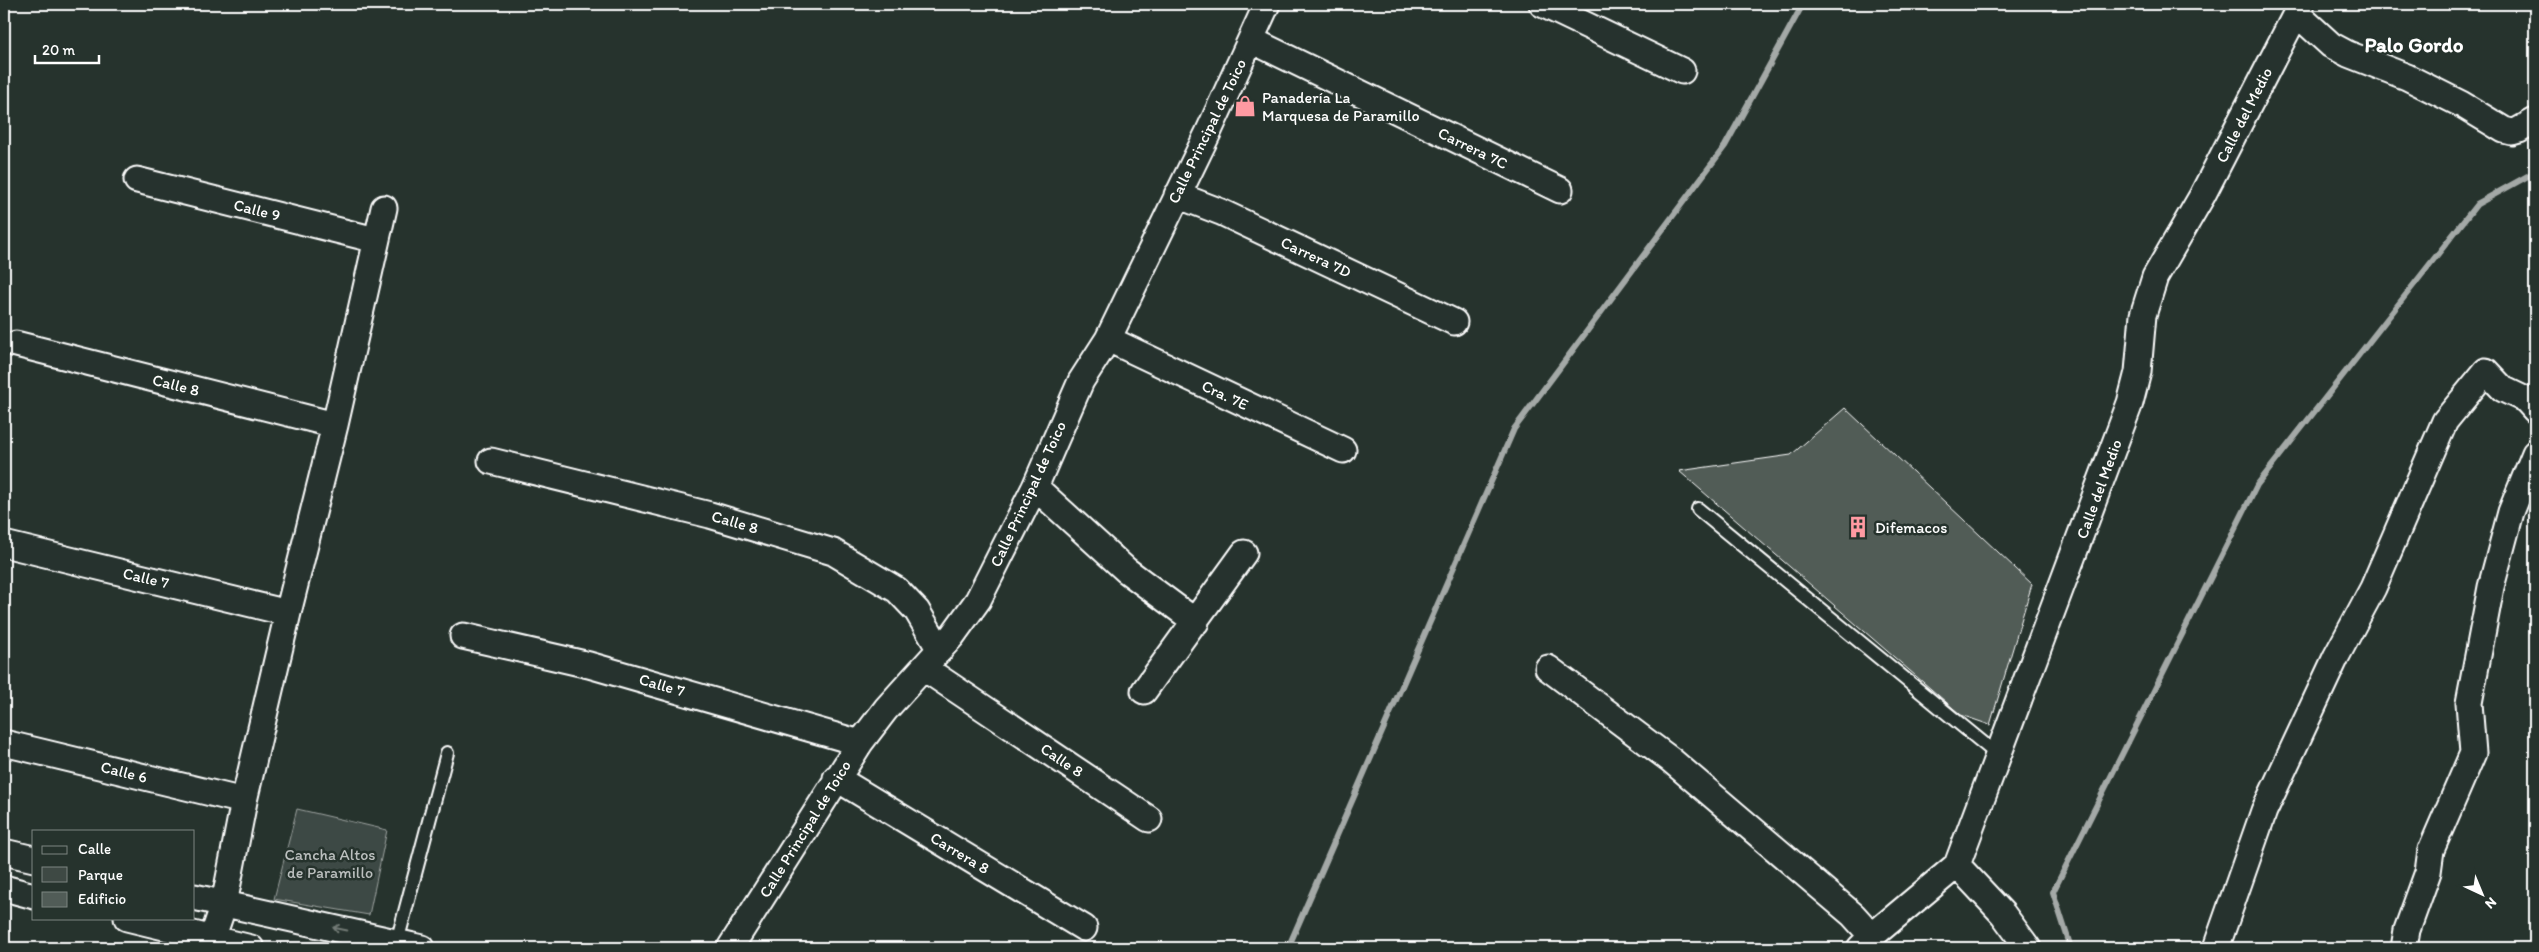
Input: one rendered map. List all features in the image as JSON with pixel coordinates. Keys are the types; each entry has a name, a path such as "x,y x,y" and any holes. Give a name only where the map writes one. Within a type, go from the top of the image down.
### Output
{"street":[{"name":"Calle Principal de Toico","path":"730,948 836,778 860,743 886,709 940,650 978,600 1035,487 1081,381 1108,339 1267,4"},
{"path":"1542,4 1682,71"},
{"path":"2298,8 2331,45 2354,57 2407,77 2461,104 2504,130 2512,132 2519,130 2535,121"},
{"name":"Calle del Medio","path":"1866,942 1957,866 2000,756 2130,403 2138,372 2143,315 2155,277 2202,196 2298,8"},
{"name":"Carrera 7C","path":"1251,40 1560,190"},
{"name":"Calle 9","path":"138,180 376,240"},
{"name":"Carrera 7D","path":"1177,195 1221,212 1454,322"},
{"path":"212,939 224,904 244,801 335,425 384,208"},
{"name":"Cra. 7E","path":"1108,339 1343,450"},
{"name":"Calle 8","path":"16,344 335,425"},
{"path":"2216,948 2232,897 2264,811 2336,657 2373,588 2445,421 2486,371 2503,389 2526,400 2535,410"},
{"path":"2404,948 2407,930 2428,872 2431,850 2474,753 2469,702 2491,587 2511,512 2535,454"},
{"name":"Calle 8","path":"491,461 710,515 833,552 897,590 917,611 940,650"},
{"path":"1035,487 1126,570 1196,622"},
{"name":"Calle 7","path":"4,544 288,613"},
{"path":"1144,691 1196,622 1244,553"},
{"name":"Calle 7","path":"463,636 589,665 860,743"},
{"name":"Calle 8","path":"924,668 1149,819"},
{"path":"1548,668 1671,760 1853,915 1866,942"},
{"name":"Calle 6","path":"4,743 244,801"},
{"name":"Carrera 8","path":"836,778 1084,928"},
{"path":"4,852 32,859"},
{"path":"1957,866 2003,914 2028,948"},
{"path":"4,888 32,895"},
{"path":"195,897 396,945 422,948"},
{"path":"135,920 251,948"}],"lane":[{"path":"1698,509 2000,756"},
{"path":"396,945 447,753"}],"green space":[{"name":"Cancha Altos de Paramillo","path":"297,809 387,830 369,915 274,899"}],"building":[{"name":"Difemacos","path":"1845,408 2032,584 1990,725 1961,715 1679,471 1791,455"}],"waterway":[{"path":"1288,948 1514,429 1725,146 1803,4"},
{"path":"2071,948 2053,892 2257,485 2477,204 2535,172"}],"place":[{"name":"Panadería La Marquesa de Paramillo","path":"1245,106"},
{"name":"Difemacos","path":"1858,527"}],"district":[{"name":"Palo Gordo","path":"2414,44"}]}
